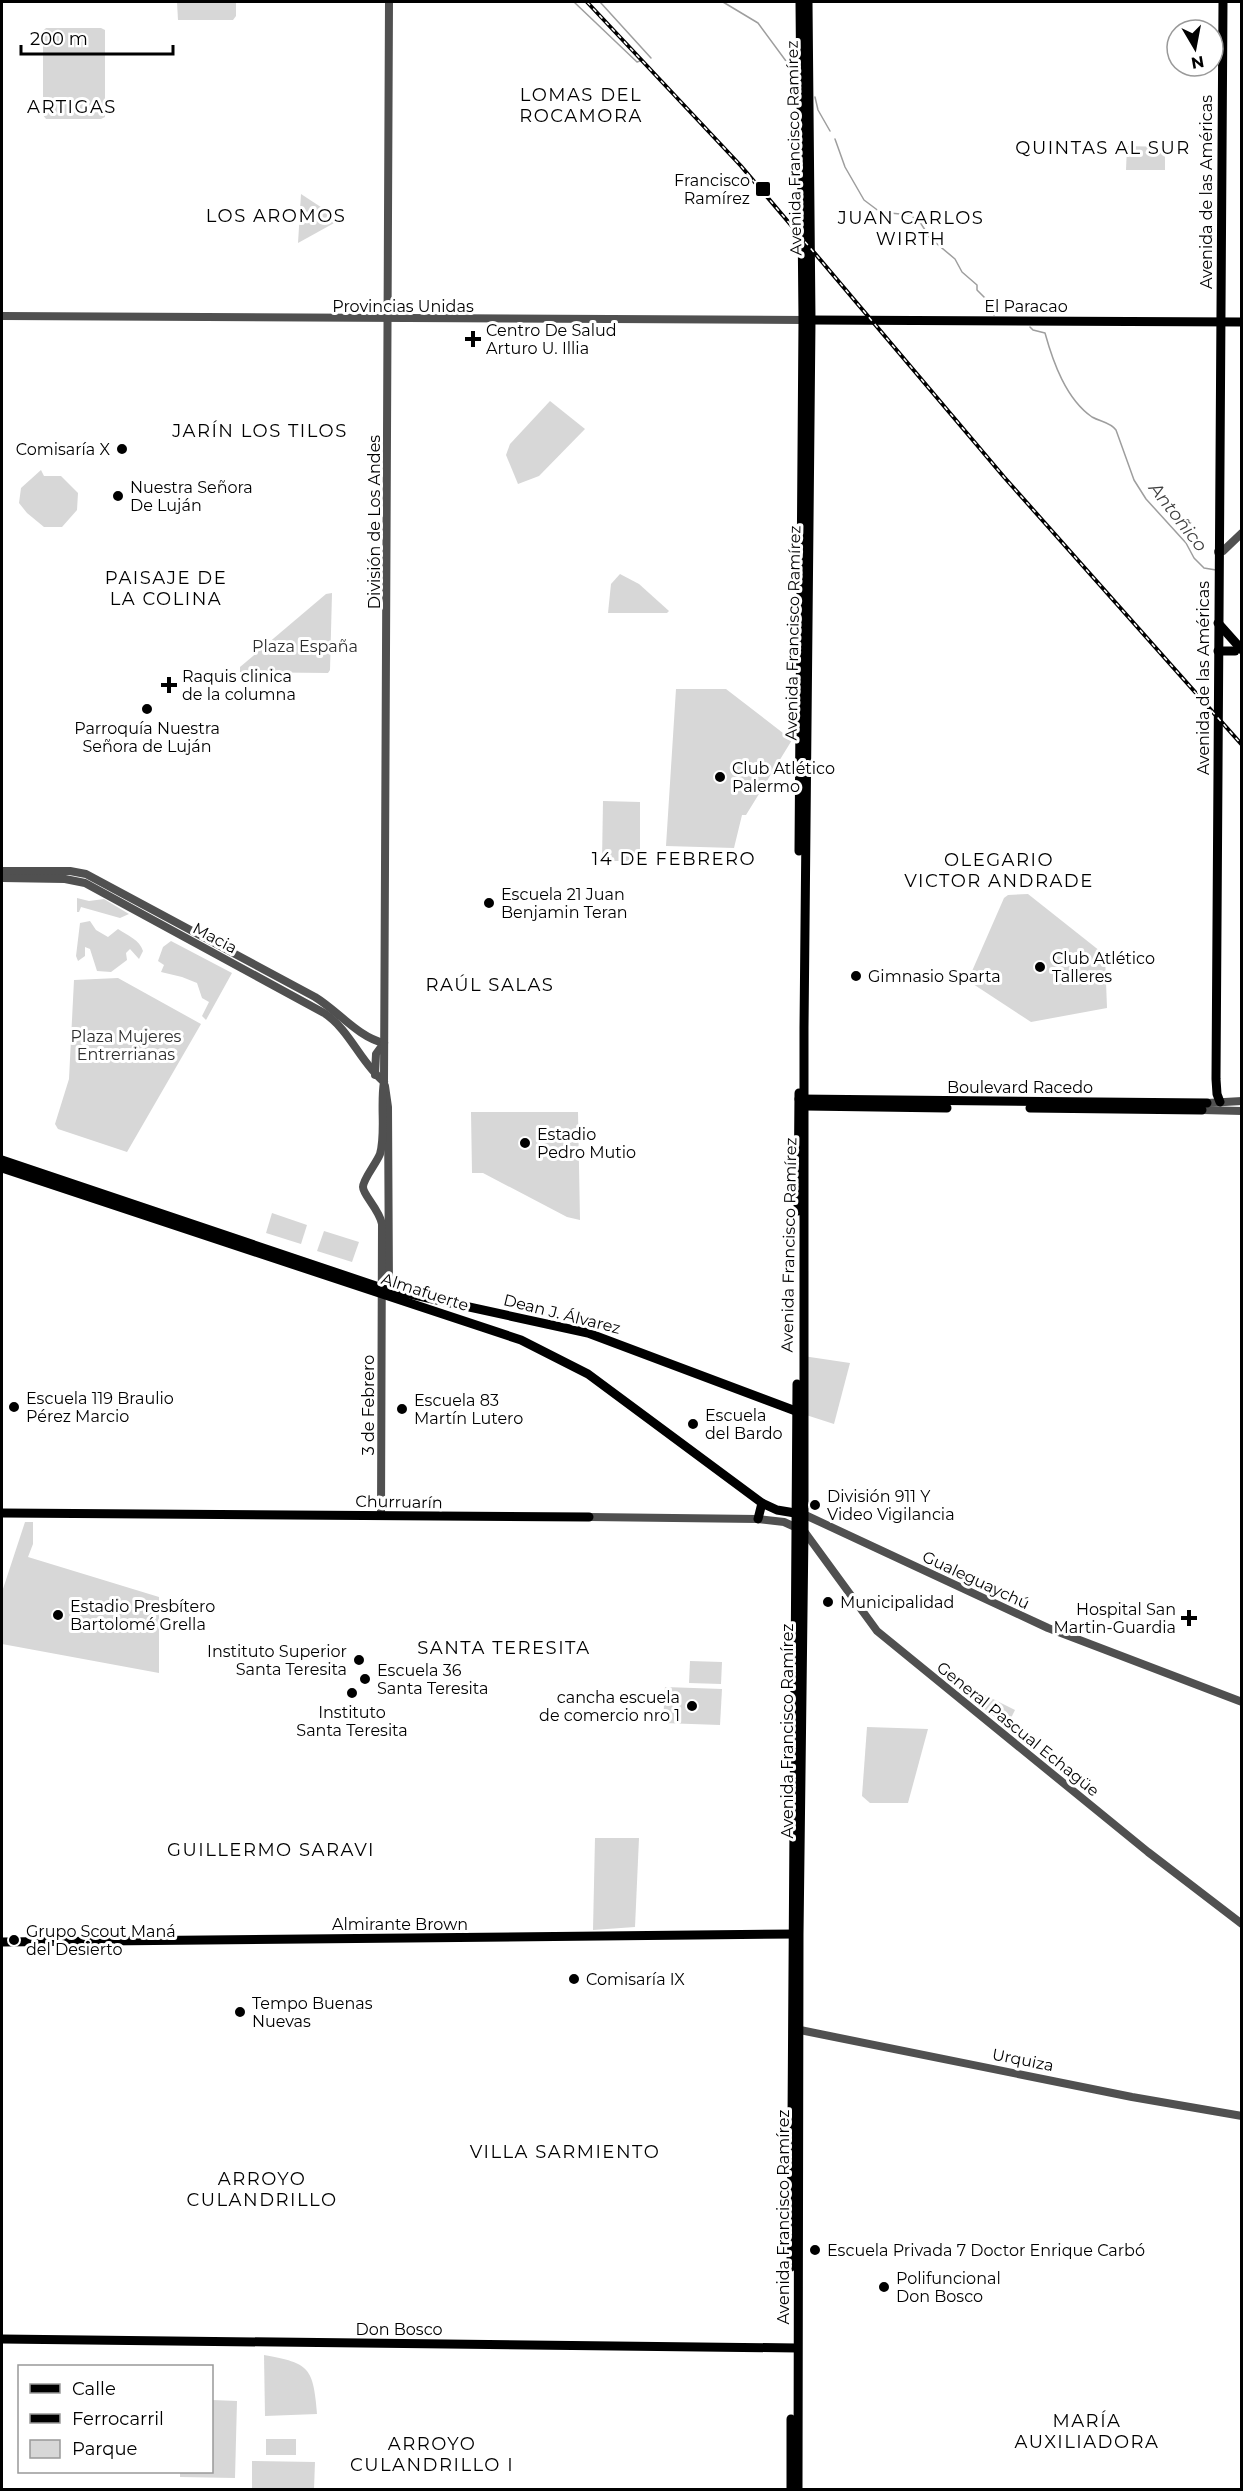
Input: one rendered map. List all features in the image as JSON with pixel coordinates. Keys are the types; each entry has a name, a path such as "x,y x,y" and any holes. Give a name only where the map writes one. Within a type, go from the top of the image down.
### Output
{"main road":[{"name":"Avenida Francisco Ramírez","path":"800,2 807,320"},
{"name":"Avenida Francisco Ramírez","path":"791,2490 800,2030 796,1934 804,1531 799,1514 808,2"},
{"name":"Avenida de las Américas","path":"1220,1102 1217,622 1223,2"},
{"name":"El Paracao","path":"807,320 1242,322"},
{"path":"1217,622 1242,659"},
{"path":"1218,633 1238,651"},
{"path":"1218,651 1238,651"},
{"name":"Boulevard Racedo","path":"802,1102 1204,1106"},
{"name":"Almafuerte","path":"2,1160 385,1290 522,1340 581,1370 762,1503 777,1510 799,1514"},
{"name":"Almafuerte","path":"2,1168 385,1290"},
{"name":"Dean J. Álvarez","path":"385,1290 588,1333 800,1413"},
{"path":"758,1519 762,1503"},
{"name":"Churruarín","path":"2,1513 589,1517"},
{"name":"Avenida Francisco Ramírez","path":"798,2490 794,2348 795,1526 799,1514"},
{"name":"Almirante Brown","path":"2,1942 796,1934"},
{"name":"Don Bosco","path":"2,2339 794,2348"}],"street":[{"name":"División de Los Andes","path":"385,1290 381,1219 376,1206 366,1196 363,1188 364,1181 372,1172 381,1147 381,1103 384,1082 388,2"},
{"name":"Provincias Unidas","path":"2,316 807,320"},
{"path":"1218,552 1223,551 1242,533"},
{"name":"Macia","path":"2,871 70,871 86,874 330,1006 366,1035 384,1043"},
{"name":"Macia","path":"2,879 65,879 85,883 324,1012 344,1031 359,1057 384,1082"},
{"name":"División de Los Andes","path":"375,1075 376,1054 384,1043"},
{"name":"División de Los Andes","path":"384,1082 388,1107 385,1290"},
{"name":"Boulevard Racedo","path":"1204,1106 1220,1102 1242,1101"},
{"path":"1204,1106 1220,1102"},
{"name":"Boulevard Racedo","path":"1220,1102 1242,1111"},
{"name":"3 de Febrero","path":"381,1516 380,1385 385,1290"},
{"name":"Gualeguaychú","path":"799,1514 1048,1628 1242,1702"},
{"name":"Churruarín","path":"589,1517 758,1519 795,1526 804,1531"},
{"name":"General Pascual Echagüe","path":"804,1531 876,1631 1148,1852 1242,1924"},
{"name":"Urquiza","path":"800,2030 1132,2097 1242,2116"}],"green space":[{"path":"177,2 236,2 236,16 233,20 178,20"},
{"path":"46,28 101,28 105,30 105,117 101,119 46,119 43,115 43,31"},
{"path":"1127,146 1165,147 1165,170 1126,170"},
{"path":"301,194 336,217 336,222 298,243"},
{"path":"550,401 585,429 539,476 518,484 506,455 510,444"},
{"path":"41,470 44,476 61,476 78,493 77,510 62,527 44,527 19,503 21,488"},
{"path":"620,574 639,584 669,611 667,613 608,613 611,584"},
{"name":"Plaza España","path":"332,593 330,670 328,673 240,672 240,667 326,594"},
{"name":"Club Atlético Palermo","path":"676,689 726,689 792,740 746,815 742,815 734,848 666,846"},
{"path":"603,801 640,802 640,861 602,861"},
{"name":"Club Atlético Talleres","path":"1028,894 1105,955 1107,1008 1031,1022 970,982 969,978 1004,898 1008,895"},
{"path":"77,898 89,901 104,899 129,914 120,918 81,907 77,912"},
{"path":"90,921 96,930 108,937 118,929 133,938 143,951 139,959 130,949 126,953 127,960 111,972 97,971 90,949 85,947 85,956 78,961 76,956 80,923"},
{"path":"171,941 232,973 206,1020 202,1016 209,1002 202,998 197,983 161,972 164,965 158,961 163,947"},
{"name":"Plaza Mujeres Entrerrianas","path":"118,978 201,1024 127,1152 58,1129 55,1124 69,1079 74,980"},
{"name":"Estadio Pedro Mutio","path":"471,1112 578,1112 580,1220 567,1217 483,1173 472,1173"},
{"path":"272,1213 307,1225 301,1244 266,1233"},
{"path":"324,1231 359,1242 352,1262 317,1251"},
{"path":"803,1356 850,1363 834,1424 803,1414"},
{"path":"25,1522 33,1522 33,1544 28,1557 159,1597 159,1673 2,1644 2,1592"},
{"path":"690,1661 722,1662 721,1684 689,1683"},
{"path":"961,1683 1015,1710 1007,1726 958,1689"},
{"name":"cancha escuela de comercio nro 1","path":"665,1687 722,1689 720,1725 663,1723"},
{"path":"867,1727 928,1729 908,1803 870,1803 862,1796"},
{"path":"595,1838 639,1838 635,1927 593,1930"},
{"path":"264,2355 291,2361 306,2370 314,2386 317,2414 265,2416"},
{"path":"213,2400 237,2401 235,2478 180,2477 180,2473 213,2473"},
{"path":"266,2439 296,2439 296,2455 266,2455"},
{"path":"252,2461 315,2462 314,2489 252,2489"}],"waterway":[{"path":"574,2 637,62 640,61"},
{"path":"600,2 651,58"},
{"name":"Antoñico","path":"723,2 758,23 797,76"},
{"name":"Antoñico","path":"815,97 818,110 830,131"},
{"name":"Antoñico","path":"835,139 845,167 864,200 880,212 910,215 920,222 930,238 955,259 962,272 977,285 977,290 988,301 994,315"},
{"name":"Antoñico","path":"1030,327 1045,333 1057,368 1075,400 1092,417 1114,427 1134,480 1146,499 1186,543 1194,558 1204,568 1216,570"}],"railway":[{"path":"587,2 741,166 1004,477 1242,745"}],"place":[{"name":"Francisco Ramírez","path":"763,189"},
{"name":"Centro De Salud Arturo U. Illia","path":"473,339"},
{"name":"Comisaría X","path":"122,449"},
{"name":"Nuestra Señora De Luján","path":"118,496"},
{"name":"Raquis clinica de la columna","path":"169,685"},
{"name":"Parroquía Nuestra Señora de Luján","path":"147,709"},
{"name":"Club Atlético Palermo","path":"720,777"},
{"name":"Escuela 21 Juan Benjamin Teran","path":"489,903"},
{"name":"Club Atlético Talleres","path":"1040,967"},
{"name":"Gimnasio Sparta","path":"856,976"},
{"name":"Estadio Pedro Mutio","path":"525,1143"},
{"name":"Escuela 119 Braulio Pérez Marcio","path":"14,1407"},
{"name":"Escuela 83 Martín Lutero","path":"402,1409"},
{"name":"Escuela del Bardo","path":"693,1424"},
{"name":"División 911 Y Video Vigilancia","path":"815,1505"},
{"name":"Municipalidad","path":"828,1602"},
{"name":"Estadio Presbítero Bartolomé Grella","path":"58,1615"},
{"name":"Hospital San Martin-Guardia","path":"1189,1618"},
{"name":"Instituto Superior Santa Teresita","path":"359,1660"},
{"name":"Escuela 36 Santa Teresita","path":"365,1679"},
{"name":"Instituto Santa Teresita","path":"352,1693"},
{"name":"cancha escuela de comercio nro 1","path":"692,1706"},
{"name":"Grupo Scout Maná del Desierto","path":"14,1940"},
{"name":"Comisaría IX","path":"574,1979"},
{"name":"Tempo Buenas Nuevas","path":"240,2012"},
{"name":"Escuela Privada 7 Doctor Enrique Carbó","path":"815,2250"},
{"name":"Polifuncional Don Bosco","path":"884,2287"}],"district":[{"name":"LOMAS DEL ROCAMORA","path":"581,106"},
{"name":"ARTIGAS","path":"72,107"},
{"name":"QUINTAS AL SUR","path":"1103,148"},
{"name":"LOS AROMOS","path":"276,216"},
{"name":"JUAN CARLOS WIRTH","path":"911,228"},
{"name":"JARÍN LOS TILOS","path":"260,431"},
{"name":"PAISAJE DE LA COLINA","path":"166,588"},
{"name":"14 DE FEBRERO","path":"674,859"},
{"name":"OLEGARIO VICTOR ANDRADE","path":"999,870"},
{"name":"RAÚL SALAS","path":"490,985"},
{"name":"SANTA TERESITA","path":"504,1648"},
{"name":"GUILLERMO SARAVI","path":"271,1850"},
{"name":"VILLA SARMIENTO","path":"565,2152"},
{"name":"ARROYO CULANDRILLO","path":"262,2189"},
{"name":"MARÍA AUXILIADORA","path":"1087,2431"},
{"name":"ARROYO CULANDRILLO I","path":"432,2454"}]}
